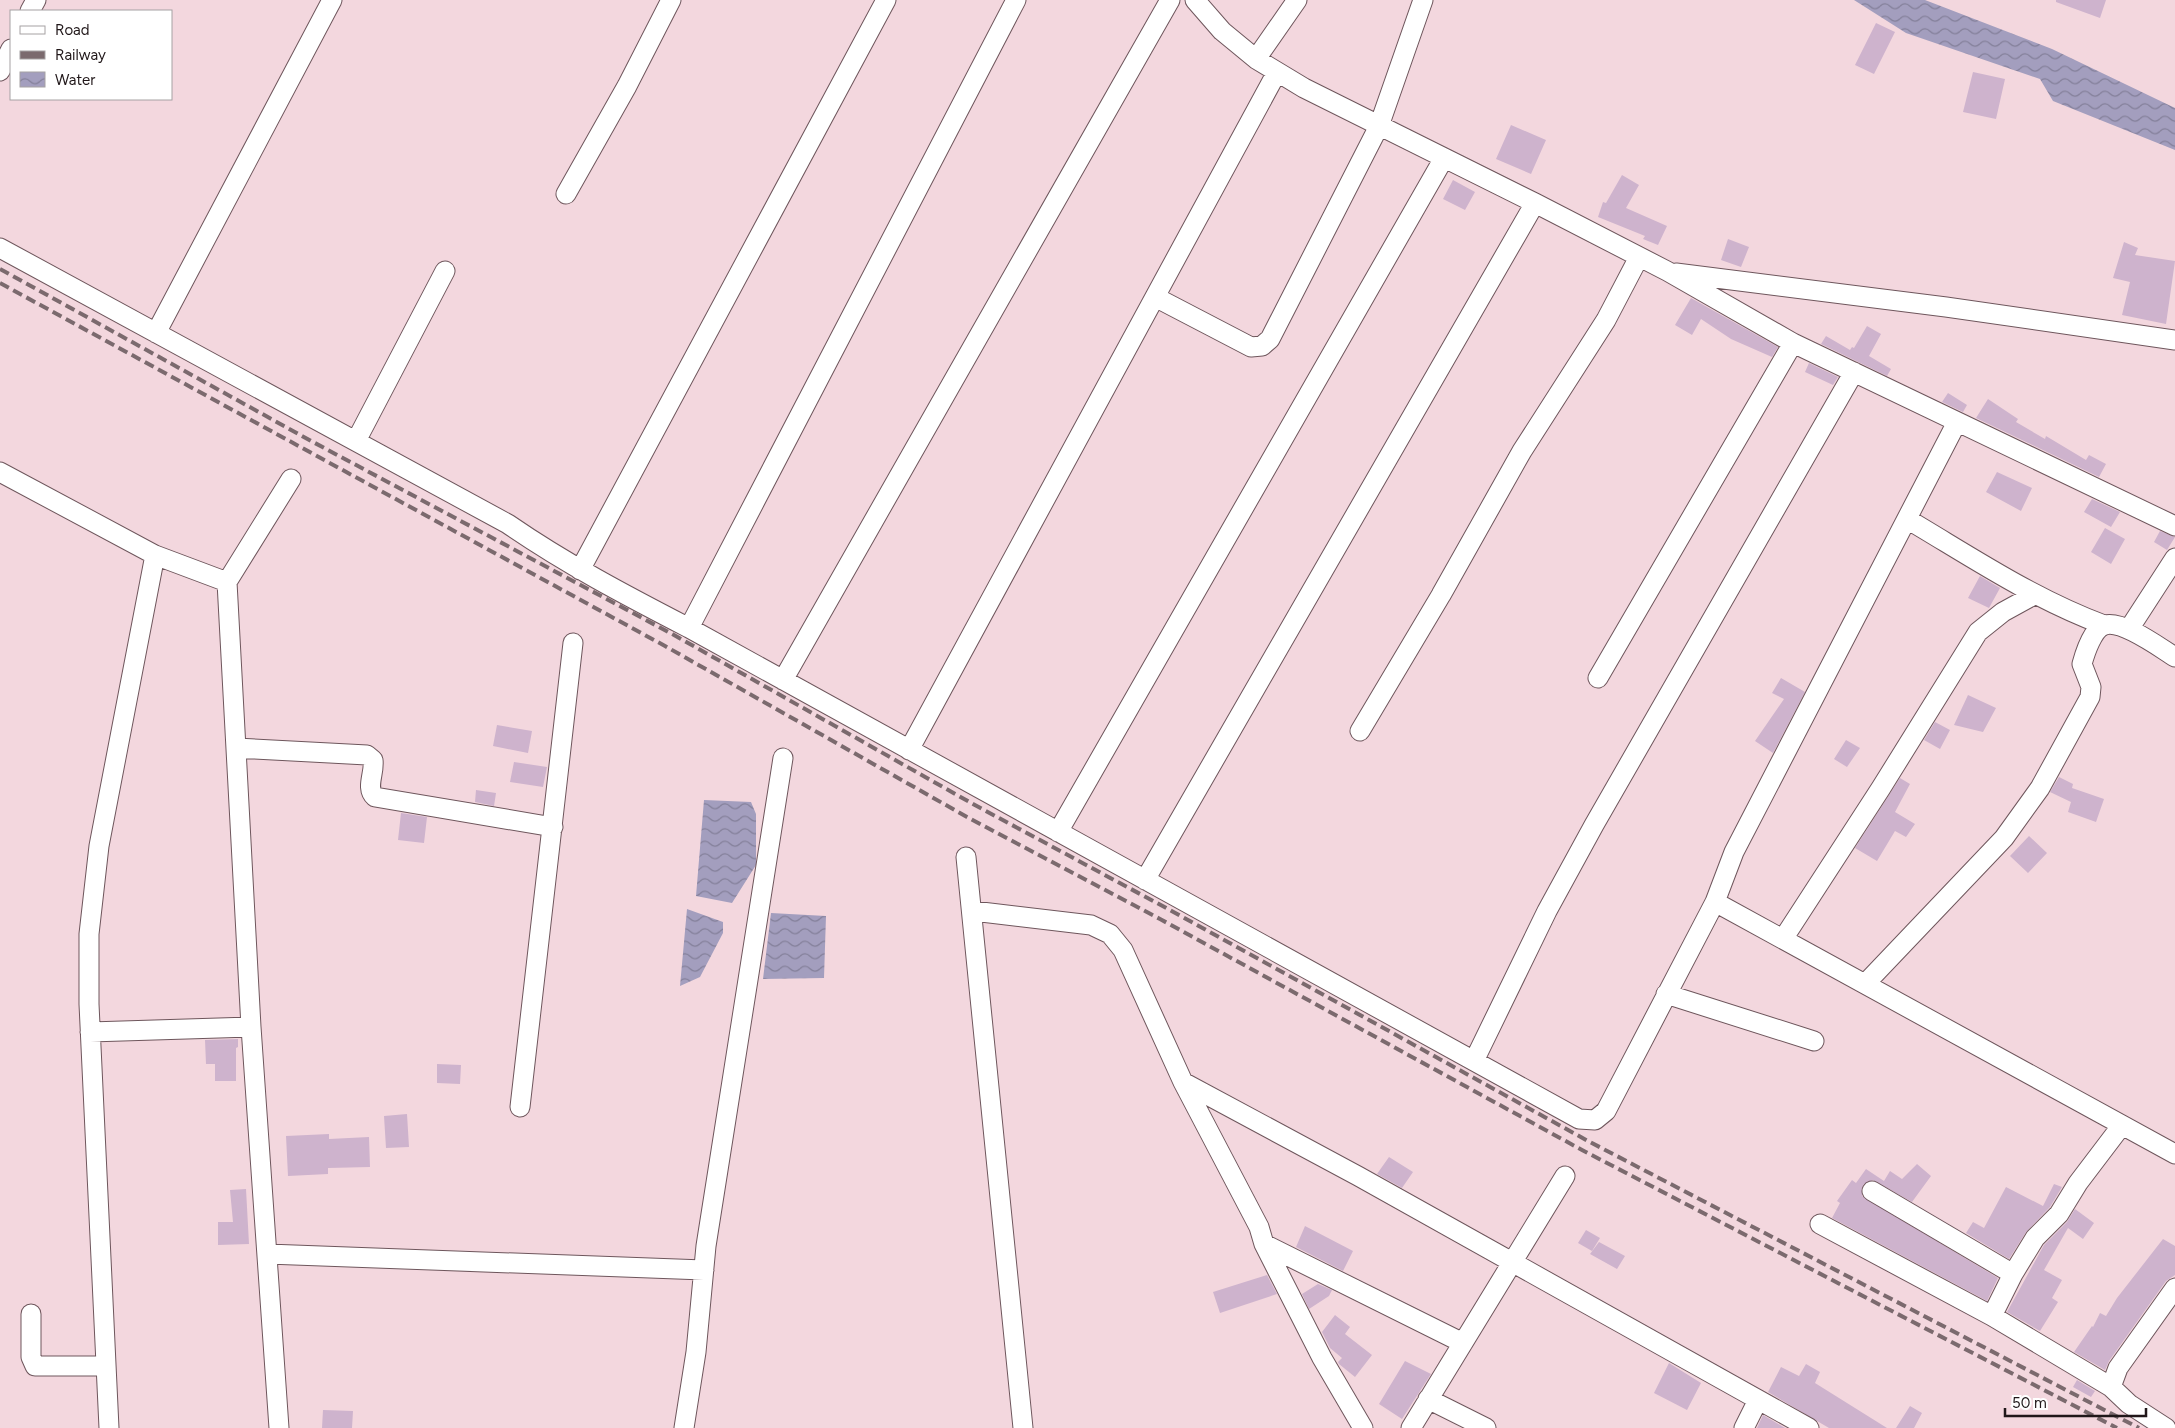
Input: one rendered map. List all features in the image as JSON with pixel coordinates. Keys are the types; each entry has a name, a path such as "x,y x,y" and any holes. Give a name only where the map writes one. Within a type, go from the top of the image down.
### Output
{"street":[{"path":"156,333 332,0"},
{"path":"566,194 627,86 671,0"},
{"path":"580,570 886,0"},
{"path":"689,628 1016,0"},
{"path":"783,680 1170,0"},
{"path":"1194,0 1222,32 1256,59 1304,88 1667,271 1793,343 2175,526"},
{"path":"1256,59 1297,0"},
{"path":"1155,297 1251,347 1262,346 1270,339 1379,126 1423,0"},
{"path":"0,71 10,51"},
{"path":"910,750 1277,72"},
{"path":"1058,832 1444,158"},
{"path":"1145,880 1535,203"},
{"path":"0,248 508,524 580,570 689,628 1579,1119 1595,1120 1606,1111 1715,902 1734,852 1957,422"},
{"path":"1360,731 1441,595 1522,451 1606,320 1639,257"},
{"path":"356,442 444,271"},
{"path":"1667,271 1946,307 2175,340"},
{"path":"1598,678 1793,343"},
{"path":"1474,1062 1547,911 1594,825 1854,372"},
{"path":"0,472 155,556 226,582"},
{"path":"279,1428 251,1027 226,582 292,478"},
{"path":"1907,519 2034,595 2066,611 2104,625 2114,624 2129,629 2175,657"},
{"path":"109,1428 90,1032 89,934 99,846 155,556"},
{"path":"2129,629 2175,558"},
{"path":"1783,939 1882,788 1978,632 2003,612 2034,595"},
{"path":"1865,984 2004,838 2040,788 2090,697 2091,687 2082,664 2098,629 2104,625"},
{"path":"520,1107 573,643"},
{"path":"236,748 366,755 373,760 370,788 371,794 375,797 553,828"},
{"path":"684,1428 696,1352 704,1270 783,758"},
{"path":"966,857 973,911 1023,1428"},
{"path":"1715,902 2175,1154"},
{"path":"973,911 1091,925 1110,934 1123,950 1183,1082 1259,1227 1264,1244 1322,1358 1363,1428"},
{"path":"1666,994 1814,1041"},
{"path":"90,1032 251,1027"},
{"path":"1183,1082 1358,1176 1512,1264 1809,1428"},
{"path":"1992,1316 2013,1274 2035,1238 2059,1214 2078,1183 2122,1125"},
{"path":"1411,1428 1566,1176"},
{"path":"1872,1191 2013,1274"},
{"path":"1820,1224 1992,1316 2111,1387 2129,1404 2166,1428"},
{"path":"1264,1244 1463,1343"},
{"path":"267,1254 704,1270"},
{"path":"2111,1387 2118,1368 2175,1288"},
{"path":"31,1314 31,1357 35,1366 106,1366"},
{"path":"1428,1399 1486,1428"},
{"path":"1744,1428 1758,1400"}],"water":[{"path":"1854,0 1925,0 2052,49 2175,108 2175,150 2053,101 2040,79 1906,33"},
{"path":"704,800 751,802 756,814 756,865 732,903 696,896"},
{"path":"687,909 723,922 723,933 700,977 680,986"},
{"path":"771,913 826,916 824,978 763,979"}],"building":[{"path":"2056,0 2106,0 2100,18 2056,2"},
{"path":"1876,23 1895,32 1874,74 1855,65"},
{"path":"1973,72 2005,79 1996,119 1963,112"},
{"path":"1511,125 1546,140 1531,174 1496,159"},
{"path":"1622,175 1639,185 1626,208 1667,226 1658,245 1643,239 1645,236 1598,217 1603,202 1606,203"},
{"path":"1453,180 1475,192 1465,210 1443,199"},
{"path":"1728,239 1749,247 1741,267 1721,260"},
{"path":"2124,242 2138,248 2135,255 2175,261 2166,324 2122,315 2130,282 2113,278"},
{"path":"1691,298 1778,347 1772,357 1731,339 1701,319 1692,335 1675,325"},
{"path":"1867,326 1881,334 1869,356 1891,369 1887,376 1821,344 1826,336 1850,350 1852,347 1854,348"},
{"path":"1809,363 1838,377 1833,385 1805,372"},
{"path":"1948,393 1967,405 1963,412 1942,402"},
{"path":"1988,399 2018,419 2016,422 2045,439 2046,436 2086,460 2089,455 2106,464 2099,477 1976,418"},
{"path":"1997,472 2032,488 2021,511 1986,492"},
{"path":"2092,499 2120,512 2111,527 2084,512"},
{"path":"2105,528 2125,539 2111,564 2091,552"},
{"path":"2160,531 2175,537 2167,550 2154,542"},
{"path":"1980,576 2000,588 1989,608 1968,598"},
{"path":"1781,678 1805,692 1773,753 1755,741 1784,699 1772,693"},
{"path":"1968,695 1996,708 1983,732 1954,725"},
{"path":"1935,722 1950,730 1940,749 1924,740"},
{"path":"497,725 532,731 528,753 493,746"},
{"path":"1846,740 1860,748 1847,767 1834,759"},
{"path":"514,762 547,767 543,787 510,782"},
{"path":"2059,777 2073,784 2072,788 2104,799 2096,822 2068,812 2071,802 2050,792"},
{"path":"1900,778 1910,784 1895,812 1915,824 1906,837 1895,831 1877,861 1855,848"},
{"path":"476,790 496,793 494,806 475,802"},
{"path":"401,813 427,817 424,843 398,840"},
{"path":"2029,836 2047,853 2028,873 2010,856"},
{"path":"238,1039 238,1047 236,1048 236,1081 215,1081 215,1064 206,1064 205,1040"},
{"path":"437,1064 461,1065 460,1084 437,1083"},
{"path":"407,1114 409,1147 386,1148 384,1116"},
{"path":"329,1134 329,1139 369,1137 370,1167 328,1168 328,1174 288,1176 286,1136"},
{"path":"1389,1157 1413,1172 1402,1188 1377,1174"},
{"path":"1917,1164 1931,1176 1912,1202 1873,1180 1863,1185 1862,1196 1998,1278 1987,1301 1832,1218 1840,1203 1837,1201 1852,1180 1856,1183 1866,1169 1884,1181 1890,1171 1902,1179"},
{"path":"2054,1184 2062,1187 2050,1207 2026,1232 2009,1259 1966,1233 1973,1222 1984,1228 2006,1187 2043,1206"},
{"path":"246,1189 249,1244 218,1245 218,1222 233,1222 230,1190"},
{"path":"2075,1209 2094,1223 2083,1239 2068,1228 2044,1270 2062,1280 2052,1298 2058,1302 2040,1331 2007,1312 2044,1245 2067,1222"},
{"path":"1305,1226 1353,1251 1343,1271 1296,1247"},
{"path":"1586,1230 1600,1238 1592,1251 1578,1243"},
{"path":"2163,1239 2175,1246 2175,1275 2166,1281 2109,1361 2105,1370 2074,1352 2093,1327 2100,1313 2106,1316 2117,1298"},
{"path":"1599,1242 1625,1256 1617,1269 1590,1254"},
{"path":"1267,1275 1277,1294 1220,1313 1213,1292"},
{"path":"1318,1284 1332,1290 1329,1296 1309,1309 1302,1294"},
{"path":"1335,1315 1350,1327 1345,1334 1372,1355 1355,1377 1339,1364 1338,1362 1342,1358 1330,1348 1322,1332"},
{"path":"1405,1361 1431,1374 1402,1419 1379,1404"},
{"path":"1669,1363 1701,1383 1687,1410 1654,1393"},
{"path":"1806,1364 1820,1372 1815,1383 1887,1428 1829,1428 1768,1392 1781,1367 1799,1376"},
{"path":"2077,1380 2095,1391 2091,1397 2073,1387"},
{"path":"1910,1406 1922,1413 1914,1428 1896,1428"},
{"path":"323,1410 353,1411 352,1428 322,1428"},
{"path":"1763,1415 1785,1428 1757,1428"}],"railway":[{"path":"0,269 313,442 674,635 973,804 1168,909 1588,1141 2139,1428"},
{"path":"0,283 665,646 967,817 1160,919 1582,1150 2117,1428"}]}
